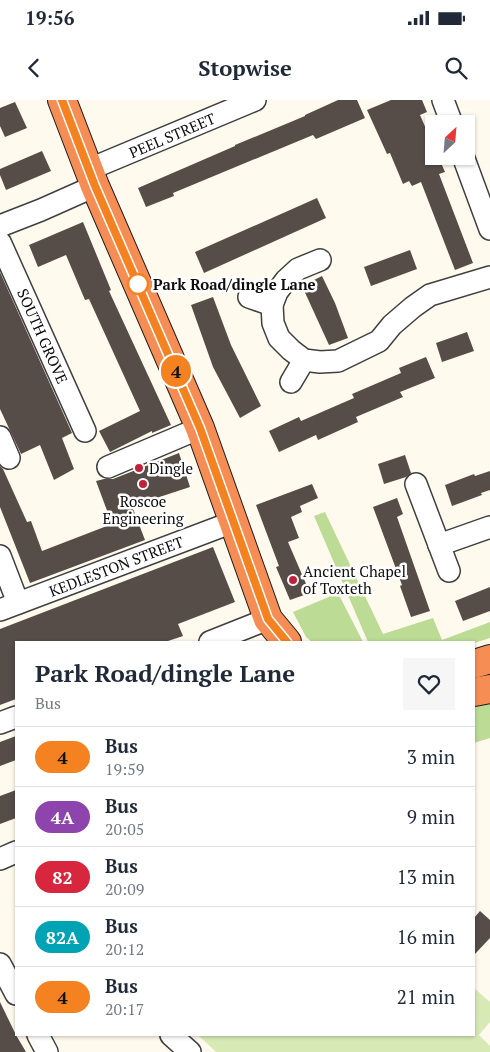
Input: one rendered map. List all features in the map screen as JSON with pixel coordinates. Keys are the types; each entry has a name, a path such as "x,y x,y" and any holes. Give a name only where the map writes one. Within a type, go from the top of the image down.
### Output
{"highway":[{"path":"62,100 92,178 200,428 233,522 267,631 285,641"},
{"path":"475,664 490,659"},
{"path":"475,692 490,689"}],"street":[{"name":"PEEL STREET","path":"0,226 41,210 92,178 255,100"},
{"path":"443,100 449,115"},
{"path":"467,165 490,228"},
{"name":"SOUTH GROVE","path":"0,242 86,431"},
{"path":"320,260 298,269 286,280 277,292 272,305 273,322 279,338 304,360 320,362 338,361 379,341 399,319 430,295 490,277"},
{"path":"249,297 272,305"},
{"path":"291,382 304,360"},
{"path":"108,467 200,428"},
{"path":"0,437 9,458"},
{"path":"416,484 449,571"},
{"name":"KEDLESTON STREET","path":"9,607 233,522"},
{"path":"439,545 490,527"},
{"path":"0,556 9,607"},
{"path":"215,641 267,631"},
{"path":"0,724 15,717"},
{"path":"0,859 15,852"},
{"path":"0,964 15,992"},
{"path":"39,1036 47,1052"},
{"path":"172,1036 190,1052"}],"green space":[{"path":"325,512 383,634 433,618 442,640 490,622 490,638 475,643 475,641 368,641 314,516"},
{"path":"338,593 362,641 311,641 306,637 293,612"},
{"path":"490,700 490,738 475,743 475,703"},
{"path":"475,989 490,1002 490,1022 479,1035 490,1046 490,1052 216,1052 199,1036 475,1036"}],"building":[{"path":"338,100 357,100 365,118 316,139 313,135 173,193 174,196 146,207 138,188"},
{"path":"391,100 422,100 427,112 420,115 425,126 425,165 442,165 445,172 439,174 473,263 455,270 421,182 412,186 409,181 403,184 390,153 387,154 367,110"},
{"path":"15,102 27,128 5,137 0,126 0,108"},
{"path":"42,151 51,171 6,190 0,175 0,169"},
{"path":"317,198 326,218 204,273 195,252"},
{"path":"83,222 111,290 109,291 171,425 152,433 152,431 110,452 99,431 140,411 89,299 85,300 66,255 38,267 29,245"},
{"path":"410,250 417,269 371,286 364,267"},
{"path":"0,272 72,433 62,438 74,469 54,480 40,445 21,454 0,409"},
{"path":"322,276 335,303 348,338 329,345 302,286"},
{"path":"213,297 231,345 261,406 240,418 213,367 191,305"},
{"path":"467,332 474,351 442,362 436,343"},
{"path":"426,357 435,378 400,392 403,397 356,417 358,422 318,440 316,435 279,452 269,431 299,417 301,421 354,398 352,394 401,373 399,368"},
{"path":"179,453 190,487 132,506 145,540 30,583 0,507 0,466 27,522 31,521 42,551 112,524 96,481 113,479"},
{"path":"405,455 411,473 406,477 384,484 378,464"},
{"path":"490,471 490,490 481,493 482,495 452,506 445,485 474,474 475,476"},
{"path":"312,484 318,498 300,506 302,512 291,517 299,538 288,542 310,593 290,600 276,567 279,566 256,505"},
{"path":"397,498 403,514 397,517 430,611 411,617 400,586 402,585 373,507"},
{"path":"213,547 235,602 178,624 183,636 168,641 15,641 15,699 0,705 0,629"},
{"path":"490,587 490,611 463,621 455,601"},
{"path":"15,736 15,760 0,766 0,742"},
{"path":"15,790 15,818 0,824 0,796"},
{"path":"480,911 490,920 490,938 475,954 475,917"},
{"path":"0,1002 15,1036 26,1052 0,1052"}],"bus line":[{"name":"4","path":"62,100 95,186 200,428 268,619 286,641"}],"place":[{"name":"Park Road/dingle Lane","path":"138,284"},
{"name":"Dingle","path":"139,468"},
{"name":"Roscoe Engineering","path":"143,484"},
{"name":"Ancient Chapel of Toxteth","path":"293,580"}]}
